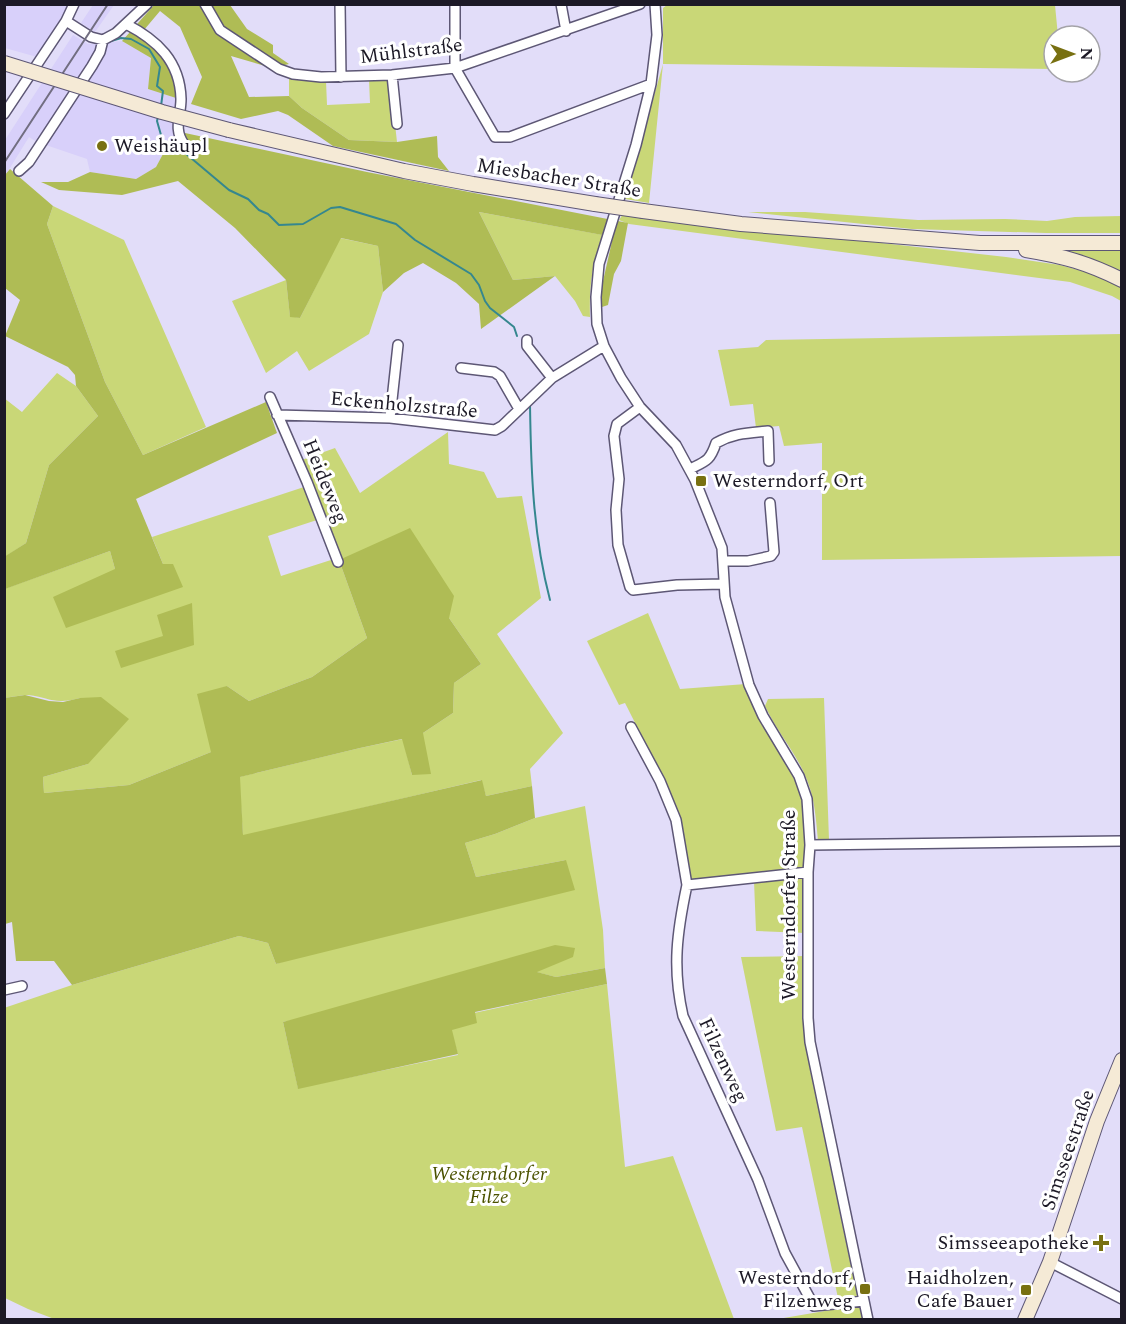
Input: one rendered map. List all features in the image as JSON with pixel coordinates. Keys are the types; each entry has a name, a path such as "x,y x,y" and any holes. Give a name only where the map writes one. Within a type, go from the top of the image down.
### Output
{"main road":[{"name":"Miesbacher Straße","path":"4,63 162,112 229,130 404,171 595,204 741,224 980,243 1122,243"},
{"path":"980,243 1053,254 1090,264 1122,280"},
{"name":"Simsseestraße","path":"1025,1320 1050,1263 1097,1121 1122,1060"}],"street":[{"path":"4,114 66,21 74,4"},
{"path":"66,21 98,40 103,40 109,38 147,4"},
{"name":"Mühlstraße","path":"205,4 220,30 279,69 293,74 321,77 392,75 455,68 640,4"},
{"path":"340,4 341,77"},
{"path":"455,4 455,68 495,136 510,137 651,84"},
{"path":"561,4 566,31"},
{"name":"Westerndorfer Straße","path":"655,4 657,35 651,84 636,145 599,264 596,316 604,346 621,378 640,406 676,445 710,512 724,561 724,584 749,685 759,708 799,776 803,789 809,813 810,845 808,872 810,1042 868,1320"},
{"path":"126,24 149,36 172,63 181,99 178,136 184,144"},
{"path":"19,171 29,162 92,66 100,52 103,40"},
{"path":"392,75 397,124"},
{"path":"527,339 527,346 552,378"},
{"path":"390,418 398,345"},
{"name":"Eckenholzstraße","path":"277,415 390,418 495,430 552,378 604,346"},
{"path":"461,368 494,372 500,376 519,409"},
{"name":"Heideweg","path":"270,397 307,482 338,562"},
{"path":"640,406 616,424 614,436 619,479 616,510 618,545 630,587 633,590 677,585 724,584"},
{"path":"690,469 709,460 716,443 728,436 746,433 768,431 769,460"},
{"path":"724,561 748,561 771,556 774,552 770,503"},
{"path":"631,727 660,781 676,820 687,885 808,872"},
{"path":"810,845 1122,841"},
{"name":"Filzenweg","path":"687,885 679,923 675,960 678,996 683,1016 758,1180 785,1253 814,1306 864,1300"},
{"path":"4,990 22,986"},
{"path":"1050,1263 1122,1299"}],"shaded area":[{"path":"4,5 69,5 37,57 5,48"},
{"path":"93,5 114,5 95,32 81,23"},
{"path":"73,35 88,44 122,41 151,58 148,89 176,98 185,133 163,154 156,167 136,179 90,172 87,159 37,142 29,137 5,176 5,140"}],"green space":[{"path":"154,5 199,5 210,14 210,5 230,5 247,29 273,45 273,53 289,64 272,68 231,56 249,97 289,96 302,108 349,140 397,142 437,136 438,157 449,171 333,146 288,115 278,111 241,119 191,104 202,77 180,27 160,11 144,30 173,74 176,98 148,89 151,58 122,41"},
{"path":"667,5 1055,5 1057,24 1042,24 1042,69 663,64 663,8"},
{"path":"663,64 649,203 625,199"},
{"path":"289,78 326,81 327,105 370,103 369,80 390,79 397,142 349,140 302,108 289,96"},
{"path":"185,133 367,172 628,223 621,261 614,274 608,305 602,307 601,290 613,237 479,212 513,280 555,276 481,329 479,304 456,283 423,263 404,273 383,292 378,246 341,238 300,318 290,317 286,280 235,228 178,181 122,195 59,190 41,182 68,182 90,172 136,179 156,167 163,154"},
{"path":"10,169 53,206 47,224 105,382 143,455 266,402 277,433 136,499 163,564 173,564 183,587 66,628 53,597 115,569 110,551 5,589 4,557 26,543 49,465 98,416 76,386 75,375 68,367 5,336 20,300 5,288 4,176"},
{"path":"53,206 124,240 206,427 143,455 105,382 47,224"},
{"path":"479,212 603,235 592,275 590,317 583,316 575,301 555,276 513,280"},
{"path":"748,212 805,212 918,220 1047,221 1075,217 1121,216 1121,233 912,229"},
{"path":"623,214 1060,265 1100,276 1121,287 1121,301 1070,282 629,224 619,220"},
{"path":"340,238 378,246 383,292 369,334 309,371 297,351 266,373 232,301 286,280 290,316 300,318"},
{"path":"1060,250 1121,250 1121,273"},
{"path":"1121,334 1121,556 822,560 822,443 784,446 779,426 756,428 753,404 730,406 718,350 758,347 766,340"},
{"path":"57,373 76,386 98,416 49,465 26,543 5,557 4,398 22,412"},
{"path":"448,432 449,464 484,472 497,498 522,496 541,598 497,634 563,733 530,769 532,786 486,796 481,780 243,836 239,777 403,739 412,775 423,733 453,713 454,683 481,664 449,618 339,560 299,461 335,448 360,493"},
{"path":"304,487 317,520 268,536 281,576 331,560 339,560 367,638 312,677 249,701 227,686 211,752 129,785 44,793 43,777 88,764 80,698 58,701 28,695 5,698 4,589 110,551 115,569 163,564 152,537"},
{"path":"410,528 454,596 449,618 481,664 454,683 453,713 423,733 431,774 412,775 402,739 240,777 243,835 482,780 486,796 532,786 535,818 465,843 476,877 566,860 575,890 276,964 268,943 239,936 72,985 54,961 16,961 12,922 5,924 4,698 25,695 63,702 101,697 129,719 88,764 43,777 44,793 129,785 211,752 197,694 227,686 249,701 312,677 367,638 339,560"},
{"path":"192,603 194,645 121,668 115,651 163,636 157,615"},
{"path":"648,613 680,689 746,684 759,715 799,788 805,811 805,869 693,881 689,879 662,776 625,703 619,705 587,641"},
{"path":"824,698 829,840 818,841 816,818 807,780 765,706 768,699"},
{"name":"Westerndorfer Filze","path":"585,806 603,930 605,968 556,977 536,972 283,1022 298,1088 458,1055 451,1030 474,1013 607,984 625,1167 673,1156 734,1319 57,1320 5,1298 4,1008 72,985 239,936 268,943 276,964 566,860 476,877 465,843 535,818"},
{"path":"804,878 805,933 756,931 754,881"},
{"path":"555,945 575,948 573,957 537,972 556,977 605,968 607,984 475,1012 477,1023 452,1030 458,1054 298,1089 283,1022"},
{"path":"805,956 809,1064 857,1295 855,1299 839,1303 802,1127 776,1131 741,957"},
{"path":"860,1305 864,1320 772,1320"}],"waterway":[{"path":"108,42 121,38 131,39 149,49 160,67 157,86 163,91 161,106"},
{"path":"158,117 161,135"},
{"path":"164,144 172,142 229,190 248,199 279,225 303,224 331,208 340,207 396,224 415,240 471,274 490,308 514,327 517,336"},
{"path":"530,405 536,527 550,600"}],"railway":[{"path":"4,163 108,4"}],"place":[{"name":"Weishäupl","path":"102,146"},
{"name":"Westerndorf, Ort","path":"701,481"},
{"name":"Simsseeapotheke","path":"1101,1243"},
{"name":"Westerndorf, Filzenweg","path":"865,1289"},
{"name":"Haidholzen, Cafe Bauer","path":"1026,1290"}]}
